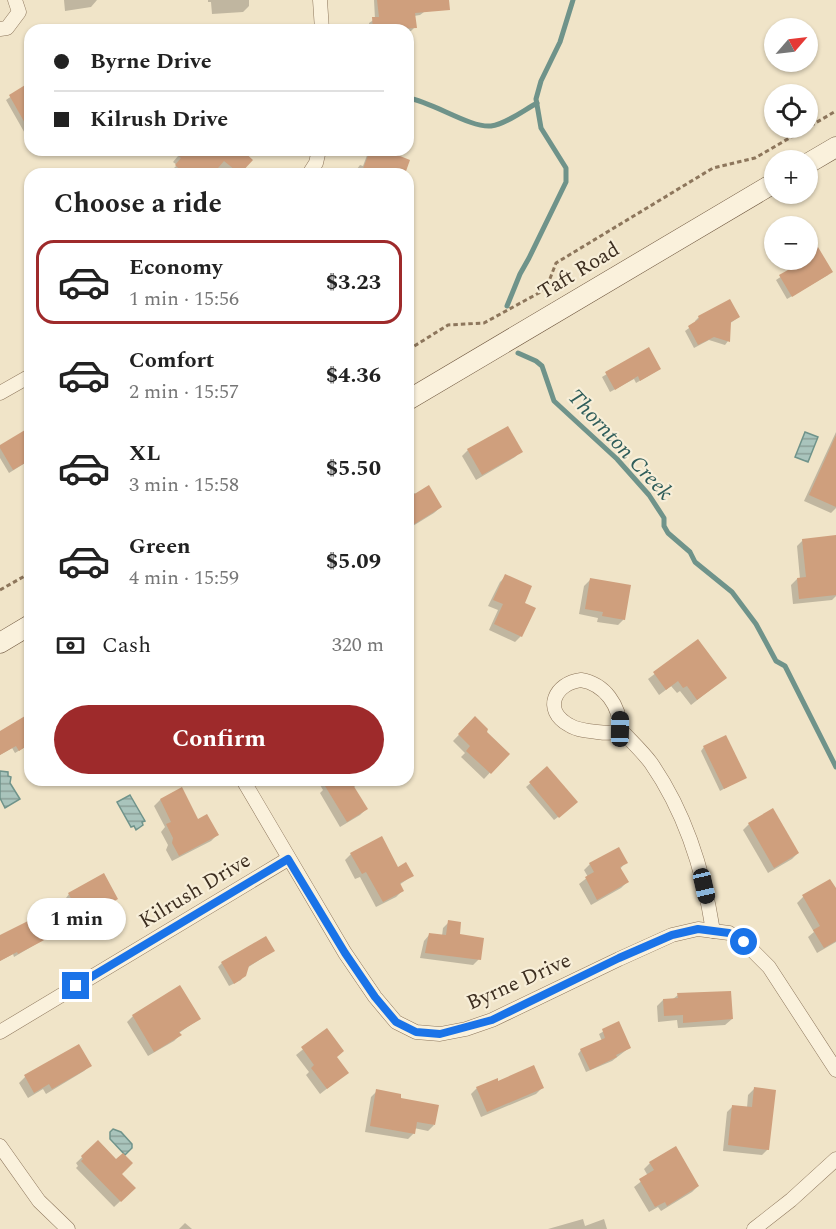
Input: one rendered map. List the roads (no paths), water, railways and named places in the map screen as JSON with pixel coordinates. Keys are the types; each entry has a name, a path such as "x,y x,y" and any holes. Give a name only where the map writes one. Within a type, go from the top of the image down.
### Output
{"street":[{"path":"0,29 7,28 19,12 15,0"},
{"path":"320,0 322,24"},
{"path":"818,158 836,147"},
{"name":"Taft Road","path":"414,396 764,189"},
{"path":"0,393 24,379"},
{"path":"0,643 24,629"},
{"path":"620,729 604,733 568,725 559,717 554,707 555,695 562,686 573,681 591,682 599,686 615,706 620,716 620,729 650,762 666,787 683,824 701,873 713,932"},
{"name":"Byrne Drive","path":"246,786 345,953 375,997 396,1022 416,1032 440,1034 492,1020 619,958 672,935 698,929 729,933 744,942 769,967 836,1070"},
{"name":"Kilrush Drive","path":"0,1032 288,859"},
{"path":"0,1146 39,1201 68,1229"},
{"path":"754,1229 836,1160"}],"water":[{"path":"805,432 818,437 808,462 795,457"},
{"path":"0,771 8,772 8,776 11,777 10,783 20,799 5,808 0,798"},
{"path":"130,795 145,821 136,830 134,826 131,827 117,802"},
{"path":"113,1129 121,1132 132,1144 132,1148 125,1155 110,1139 110,1132"}],"waterway":[{"name":"Thornton Creek","path":"507,306 520,274 566,182 566,168 541,128 536,99 541,81 560,42 573,0"},
{"path":"414,99 482,126 497,125 509,120 537,103"},
{"name":"Thornton Creek","path":"518,353 542,366 554,401 617,459 649,495 664,518 664,526 668,533 690,552 695,562 732,592 756,624 776,661 785,666 836,767"}]}
